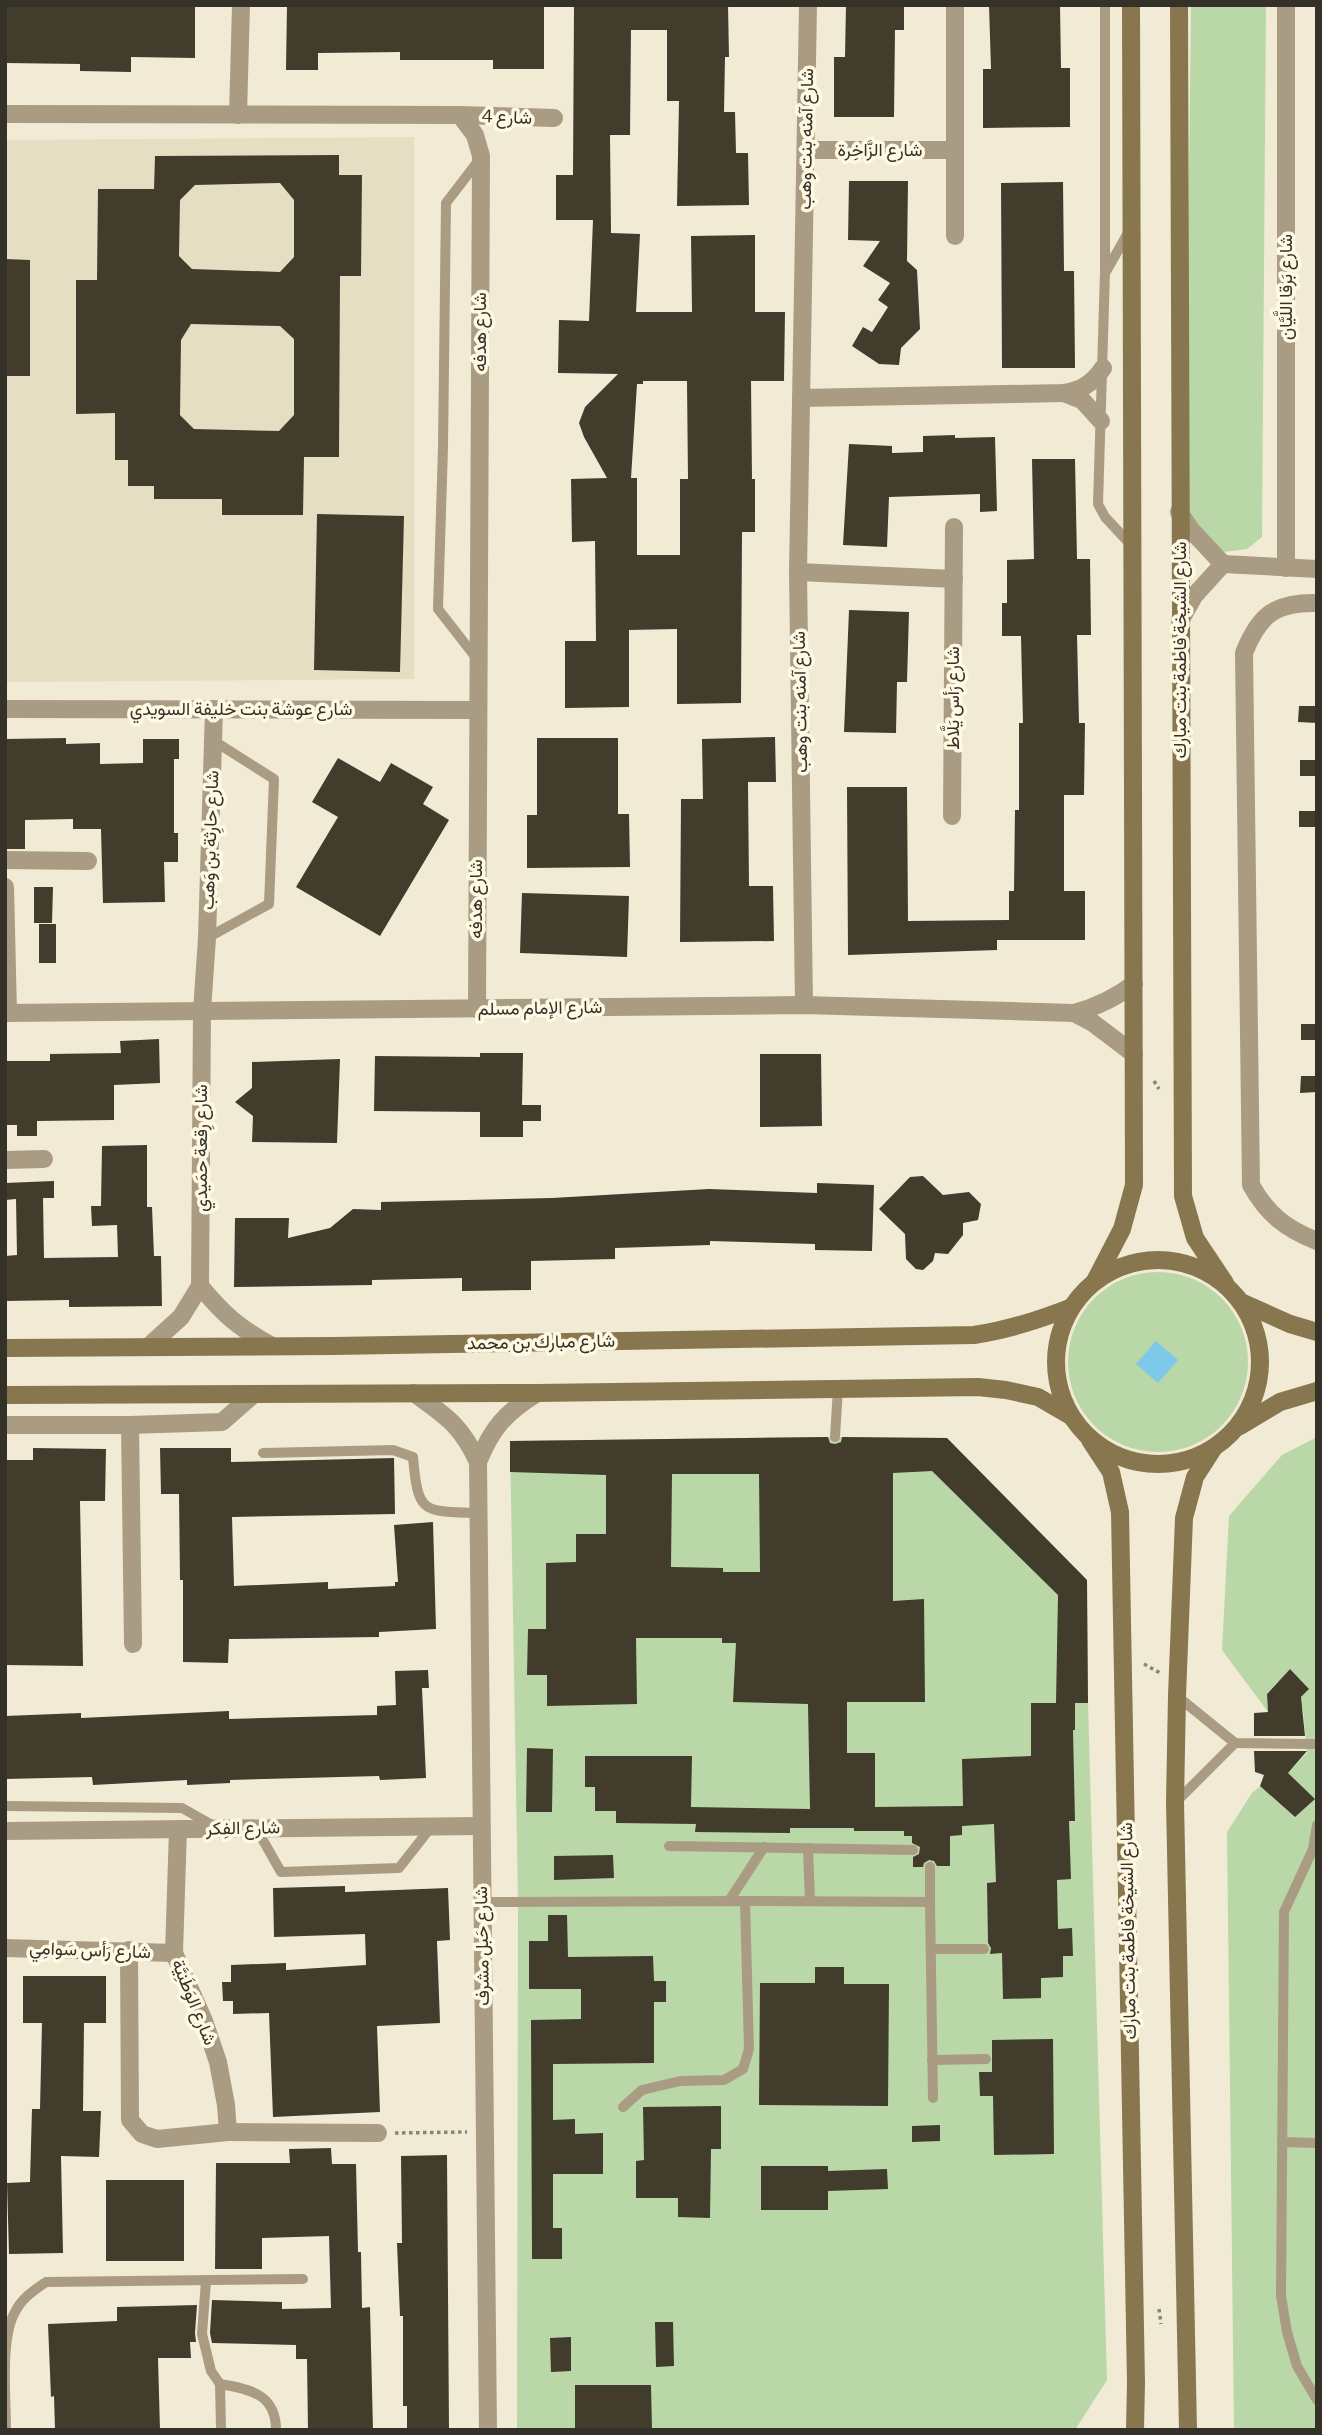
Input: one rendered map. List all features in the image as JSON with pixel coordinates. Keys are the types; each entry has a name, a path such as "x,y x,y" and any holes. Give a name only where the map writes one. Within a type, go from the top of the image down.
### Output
{"main road":[{"path":"1131,5 1134,1185 1122,1229 1095,1281 1072,1307 1059,1332 1055,1361 1058,1389 1069,1415 1090,1440 1112,1455 1137,1463 1163,1465 1189,1461 1213,1449"},
{"name":"شارع الشيخة فاطمة بنت مبارك","path":"1179,5 1183,1196 1195,1238 1225,1283"},
{"path":"1095,1281 1119,1267 1147,1260 1175,1260 1202,1268 1225,1283 1243,1303 1257,1333 1261,1366 1254,1399 1237,1427"},
{"path":"1243,1303 1290,1324 1317,1332"},
{"name":"شارع مبارك بن محمد","path":"5,1348 974,1335 1005,1331 1072,1307"},
{"path":"5,1395 537,1393 978,1387 1038,1397 1069,1415"},
{"path":"1188,2430 1175,1802 1184,1518 1195,1477 1213,1449 1237,1427 1280,1402 1317,1391"},
{"name":"شارع الشيخة فاطمة بنت مبارك","path":"1090,1440 1111,1472 1120,1512 1136,2346 1135,2430"}],"street":[{"path":"239,115 241,5"},
{"name":"شارع آمنه بنت وهب","path":"804,1005 798,572 808,5"},
{"path":"955,5 955,236"},
{"name":"شارع بَرقا اللَّيَّان","path":"1286,5 1286,568"},
{"path":"5,114 460,115"},
{"name":"شارع 4","path":"460,115 554,118"},
{"name":"شارع هدفه","path":"460,115 475,135 481,156 477,1009"},
{"name":"شارع الزَّاخِرة","path":"806,150 955,150"},
{"path":"801,398 1065,393 1083,388 1098,376 1103,368"},
{"path":"1065,393 1082,400 1101,421"},
{"path":"1179,512 1192,531 1223,564 1317,569"},
{"name":"شارع رَأس يَلَّاط","path":"952,816 954,527"},
{"path":"1180,621 1194,596 1223,564"},
{"path":"798,572 954,579"},
{"path":"1317,603 1296,602 1280,606 1265,616 1253,630 1244,653 1251,1185 1261,1203 1276,1220 1295,1233 1317,1241"},
{"name":"شارع عوشة بنت خليفة السويدي","path":"5,709 477,710"},
{"name":"شارع حارِثة بن وَهب","path":"202,1011 214,709"},
{"path":"5,860 88,861"},
{"path":"5,887 7,1013"},
{"name":"شارع الإمام مسلم","path":"7,1013 804,1005 1074,1013 1093,1008 1134,984"},
{"name":"شارع رِقعة حمَيدي","path":"200,1286 202,1011"},
{"name":"شارع الإمام مسلم","path":"1074,1013 1093,1023 1134,1054"},
{"path":"5,1160 44,1159"},
{"path":"148,1347 181,1317 200,1286 240,1328 272,1346"},
{"name":"شارع حَبل مشرف","path":"488,2430 478,1462 487,1441 501,1420 515,1406 537,1393"},
{"path":"5,1425 222,1422 254,1394"},
{"name":"شارع حَبل مشرف","path":"414,1394 461,1430 478,1462"},
{"path":"130,1425 133,1644"},
{"name":"شارع الفِكر","path":"5,1831 481,1826"},
{"name":"شارع الوَطَنِيَّة","path":"178,1829 174,1953 204,2021 218,2062 228,2132"},
{"name":"شارع رَأس سَوامِي","path":"5,1948 174,1953"},
{"path":"129,1950 130,2120 142,2134 157,2140 228,2132 379,2133"}],"lane":[{"path":"1105,5 1105,272 1098,505 1105,517 1132,546"},
{"path":"478,660 438,609 446,204 481,156"},
{"path":"1105,272 1131,228"},
{"name":"شارع حارِثة بن وَهب","path":"207,938 269,904 274,779 214,741"},
{"path":"835,1437 838,1388"},
{"path":"263,1453 393,1450 413,1457 416,1488 423,1504 435,1511 478,1513"},
{"path":"1177,1696 1235,1743 1317,1744"},
{"path":"1175,1802 1235,1743"},
{"path":"5,1806 183,1808 217,1828"},
{"path":"1317,1825 1313,1849 1284,1912 1281,2296 1287,2332 1297,2366 1317,2400"},
{"path":"256,1828 281,1872 399,1868 432,1826"},
{"path":"669,1846 913,1850"},
{"path":"729,1901 764,1847"},
{"path":"808,1848 810,1901"},
{"path":"930,1867 933,2098"},
{"path":"623,2107 642,2090 680,2081 724,2080 743,2069 749,2049 746,1901"},
{"path":"481,1902 930,1902"},
{"path":"931,1949 984,1949"},
{"path":"932,2060 986,2059"},
{"path":"1282,2142 1317,2143"},
{"path":"6,2430 6,2340 14,2313 27,2295 46,2283 303,2279"},
{"path":"206,2281 202,2334 211,2371 220,2384 221,2430"},
{"path":"220,2384 246,2388 265,2399 276,2415 276,2430"}],"path":[{"path":"1154,1081 1159,1089"},
{"path":"1143,1664 1160,1673"},
{"path":"379,2133 484,2132"},
{"path":"1158,2309 1161,2324"}],"shaded area":[{"path":"414,137 414,679 5,682 5,140"}],"green space":[{"path":"1191,5 1266,5 1262,537 1247,549 1224,552 1202,536 1185,515"},
{"path":"1158,1272 1192,1279 1221,1299 1241,1328 1248,1362 1241,1396 1221,1425 1192,1445 1158,1452 1124,1445 1095,1425 1075,1396 1068,1362 1075,1328 1095,1299 1124,1279"},
{"path":"1317,1437 1317,2430 1234,2430 1227,1832 1252,1793 1260,1786 1295,1817 1314,1799 1288,1773 1307,1753 1303,1709 1293,1706 1309,1689 1290,1669 1267,1693 1268,1712 1222,1650 1229,1516 1282,1455"},
{"path":"947,1438 1087,1580 1107,2380 1075,2430 517,2430 518,1902 510,1441"}],"water":[{"path":"1156,1341 1178,1360 1158,1383 1136,1364"}],"building":[{"path":"5,5 195,5 195,58 131,57 131,72 80,71 80,64 5,63"},
{"path":"287,5 544,5 544,69 493,69 493,60 400,60 400,52 318,53 318,70 286,70"},
{"path":"574,5 728,5 729,57 725,57 724,112 735,112 736,153 748,153 749,205 677,206 679,101 667,101 667,30 631,30 630,135 610,135 611,233 640,234 636,312 692,312 691,236 755,235 755,312 785,312 784,381 751,381 755,532 742,532 741,703 677,704 677,629 629,630 629,707 565,708 565,641 596,641 595,541 572,542 571,479 607,478 579,423 585,407 618,374 558,373 559,320 589,321 593,220 556,220 556,175 573,175","holes":["643,381 687,381 688,479 680,479 680,555 637,555 637,478 631,478 637,384 643,384"]},
{"path":"846,5 904,5 904,30 895,30 894,117 834,117 834,57 845,57"},
{"path":"989,5 1060,5 1061,68 1070,68 1070,127 983,128 983,69 991,69"},
{"path":"339,155 339,175 362,175 361,276 340,276 339,457 304,457 303,515 222,515 222,499 154,499 154,486 128,486 128,460 115,460 115,413 76,414 76,280 97,280 98,189 154,189 155,156","holes":["280,183 294,200 294,257 280,272 192,269 179,256 180,200 195,185","191,324 280,326 294,339 294,415 279,431 194,429 180,415 181,340"]},
{"path":"849,181 908,181 907,261 917,270 920,329 901,348 899,365 879,364 852,346 863,327 872,332 888,307 878,300 890,283 863,266 880,241 848,240"},
{"path":"1063,182 1064,271 1074,271 1075,368 1002,368 1001,183"},
{"path":"5,259 30,260 30,376 5,376"},
{"path":"955,435 955,438 995,437 997,511 980,512 980,494 889,497 887,547 843,545 849,444 892,446 892,453 923,452 923,436"},
{"path":"1032,459 1075,459 1077,559 1090,559 1091,635 1077,635 1079,723 1085,723 1084,795 1064,795 1064,891 1085,891 1085,940 997,940 997,950 848,955 847,787 907,787 908,921 1009,920 1009,891 1014,891 1015,810 1019,810 1019,723 1023,723 1021,636 1002,636 1002,603 1007,603 1007,560 1034,559"},
{"path":"317,514 404,516 400,672 314,670"},
{"path":"849,610 909,612 907,682 897,682 896,733 844,732"},
{"path":"1299,706 1317,706 1317,723 1298,722"},
{"path":"775,737 776,782 748,782 749,886 773,886 774,941 680,942 681,799 703,799 702,739"},
{"path":"66,738 66,744 100,743 100,764 143,763 143,739 179,739 179,759 174,759 174,833 178,833 178,862 164,862 165,902 103,903 101,829 73,829 73,819 25,820 25,849 5,849 5,739"},
{"path":"537,738 618,738 618,814 629,814 630,867 527,868 527,815 537,815"},
{"path":"338,758 380,782 391,763 433,787 423,804 449,820 380,936 296,887 338,817 312,802"},
{"path":"1300,760 1317,760 1317,776 1300,776"},
{"path":"1299,811 1317,811 1317,827 1299,827"},
{"path":"34,887 53,887 52,923 34,923"},
{"path":"522,893 629,896 627,957 520,953"},
{"path":"39,924 56,924 56,963 39,963"},
{"path":"1301,1024 1317,1024 1317,1040 1301,1040"},
{"path":"159,1039 160,1083 114,1085 114,1120 37,1121 37,1136 17,1136 17,1125 5,1125 5,1061 50,1061 50,1054 121,1053 120,1041"},
{"path":"480,1053 523,1053 522,1105 541,1105 541,1121 523,1121 523,1137 480,1137 480,1112 374,1111 375,1056 480,1057"},
{"path":"760,1054 821,1054 822,1126 760,1127"},
{"path":"340,1059 337,1143 252,1142 253,1116 235,1102 252,1088 252,1062"},
{"path":"1301,1076 1317,1076 1317,1092 1300,1093"},
{"path":"147,1145 147,1207 152,1207 154,1256 161,1256 162,1306 69,1307 69,1300 5,1301 5,1256 17,1255 16,1199 5,1200 5,1183 54,1181 54,1198 43,1198 44,1258 118,1257 117,1225 92,1226 91,1206 101,1206 102,1146"},
{"path":"923,1176 943,1195 969,1192 981,1204 978,1220 963,1223 963,1235 948,1254 935,1253 933,1261 923,1270 916,1269 906,1259 905,1234 879,1209 910,1177"},
{"path":"817,1183 874,1185 872,1251 815,1250 815,1244 710,1241 710,1245 615,1248 615,1259 531,1261 531,1290 462,1291 462,1278 372,1280 372,1285 234,1287 235,1218 289,1218 288,1238 330,1228 353,1209 381,1210 381,1202 552,1198 709,1189 817,1193"},
{"path":"828,1437 830,1443 835,1444 841,1442 842,1437 947,1438 1087,1580 1088,1703 1075,1703 1075,1821 1069,1821 1071,1879 1057,1880 1058,1929 1072,1928 1073,1956 1063,1956 1063,1977 1041,1978 1041,1998 1003,1999 1002,1953 990,1954 988,1943 987,1883 996,1882 994,1824 962,1826 962,1835 950,1836 950,1866 937,1866 934,1861 929,1860 923,1867 913,1867 913,1857 919,1854 920,1847 912,1843 912,1836 904,1836 904,1831 790,1828 790,1833 695,1832 696,1824 616,1823 616,1811 595,1811 595,1787 585,1787 585,1756 692,1756 691,1807 810,1809 808,1704 733,1702 736,1643 722,1643 722,1638 636,1638 637,1704 547,1706 547,1675 527,1675 528,1629 546,1629 546,1563 576,1562 576,1534 606,1534 606,1475 510,1472 510,1441","holes":["932,1471 1058,1595 1056,1703 1031,1703 1031,1756 962,1759 963,1806 875,1807 875,1753 847,1753 847,1702 925,1702 924,1599 893,1601 893,1473","672,1474 759,1474 760,1572 671,1567"]},
{"path":"33,1448 106,1449 105,1501 80,1501 83,1666 5,1665 5,1460 33,1460"},
{"path":"160,1448 231,1448 231,1462 394,1458 395,1514 232,1517 234,1586 328,1582 328,1589 395,1586 395,1582 398,1582 394,1525 433,1522 436,1629 379,1632 379,1637 229,1639 228,1663 183,1662 179,1494 161,1494"},
{"path":"1290,1669 1309,1689 1301,1697 1305,1736 1254,1736 1254,1713 1268,1712 1267,1694"},
{"path":"428,1670 429,1688 422,1688 426,1778 380,1780 379,1776 230,1780 230,1783 187,1785 187,1780 93,1785 92,1777 5,1779 5,1716 81,1713 81,1718 229,1711 229,1719 377,1715 377,1706 396,1705 395,1671"},
{"path":"527,1748 553,1749 552,1812 526,1812"},
{"path":"1254,1751 1307,1751 1288,1773 1315,1799 1295,1817 1260,1786 1264,1775 1255,1772"},
{"path":"613,1855 614,1878 554,1880 554,1856"},
{"path":"345,1886 345,1892 448,1888 450,1940 437,1941 440,2023 377,2026 380,2112 273,2117 269,2013 233,2014 233,2001 223,2001 222,1982 231,1982 231,1965 286,1963 286,1970 366,1965 365,1934 274,1937 273,1888"},
{"path":"548,1915 567,1915 568,1957 653,1956 654,1981 666,1981 666,2002 654,2002 654,2063 553,2064 553,2120 575,2119 575,2134 603,2133 603,2174 553,2174 553,2228 562,2228 562,2259 532,2259 531,2020 581,2019 581,1989 529,1989 529,1941 548,1941"},
{"path":"815,1967 844,1967 844,1984 889,1984 888,2106 759,2105 760,1983 815,1983"},
{"path":"23,1976 106,1976 106,2023 84,2023 83,2111 101,2111 99,2157 61,2156 63,2253 9,2254 7,2183 30,2182 32,2109 40,2109 42,2023 23,2023"},
{"path":"1053,2039 1054,2154 994,2155 993,2096 980,2096 979,2072 992,2072 992,2040"},
{"path":"721,2106 721,2149 711,2149 710,2218 678,2217 678,2198 636,2198 636,2161 644,2160 643,2107"},
{"path":"940,2125 940,2141 912,2142 912,2126"},
{"path":"331,2148 332,2164 356,2164 362,2308 370,2307 373,2430 308,2430 307,2359 296,2359 296,2345 212,2343 210,2333 212,2300 282,2302 282,2309 331,2308 329,2236 262,2238 262,2269 215,2269 216,2163 290,2163 289,2149"},
{"path":"447,2155 449,2430 407,2430 407,2406 403,2406 403,2316 400,2316 397,2243 402,2243 401,2156"},
{"path":"761,2166 828,2166 828,2171 887,2169 888,2189 828,2191 828,2210 761,2210"},
{"path":"106,2180 184,2180 184,2261 106,2261"},
{"path":"197,2305 196,2342 190,2342 191,2358 158,2358 160,2430 55,2430 48,2324 117,2321 117,2307"},
{"path":"655,2322 673,2322 674,2366 656,2367"},
{"path":"571,2337 571,2371 551,2372 550,2338"},
{"path":"575,2385 651,2385 652,2430 575,2430"}]}
